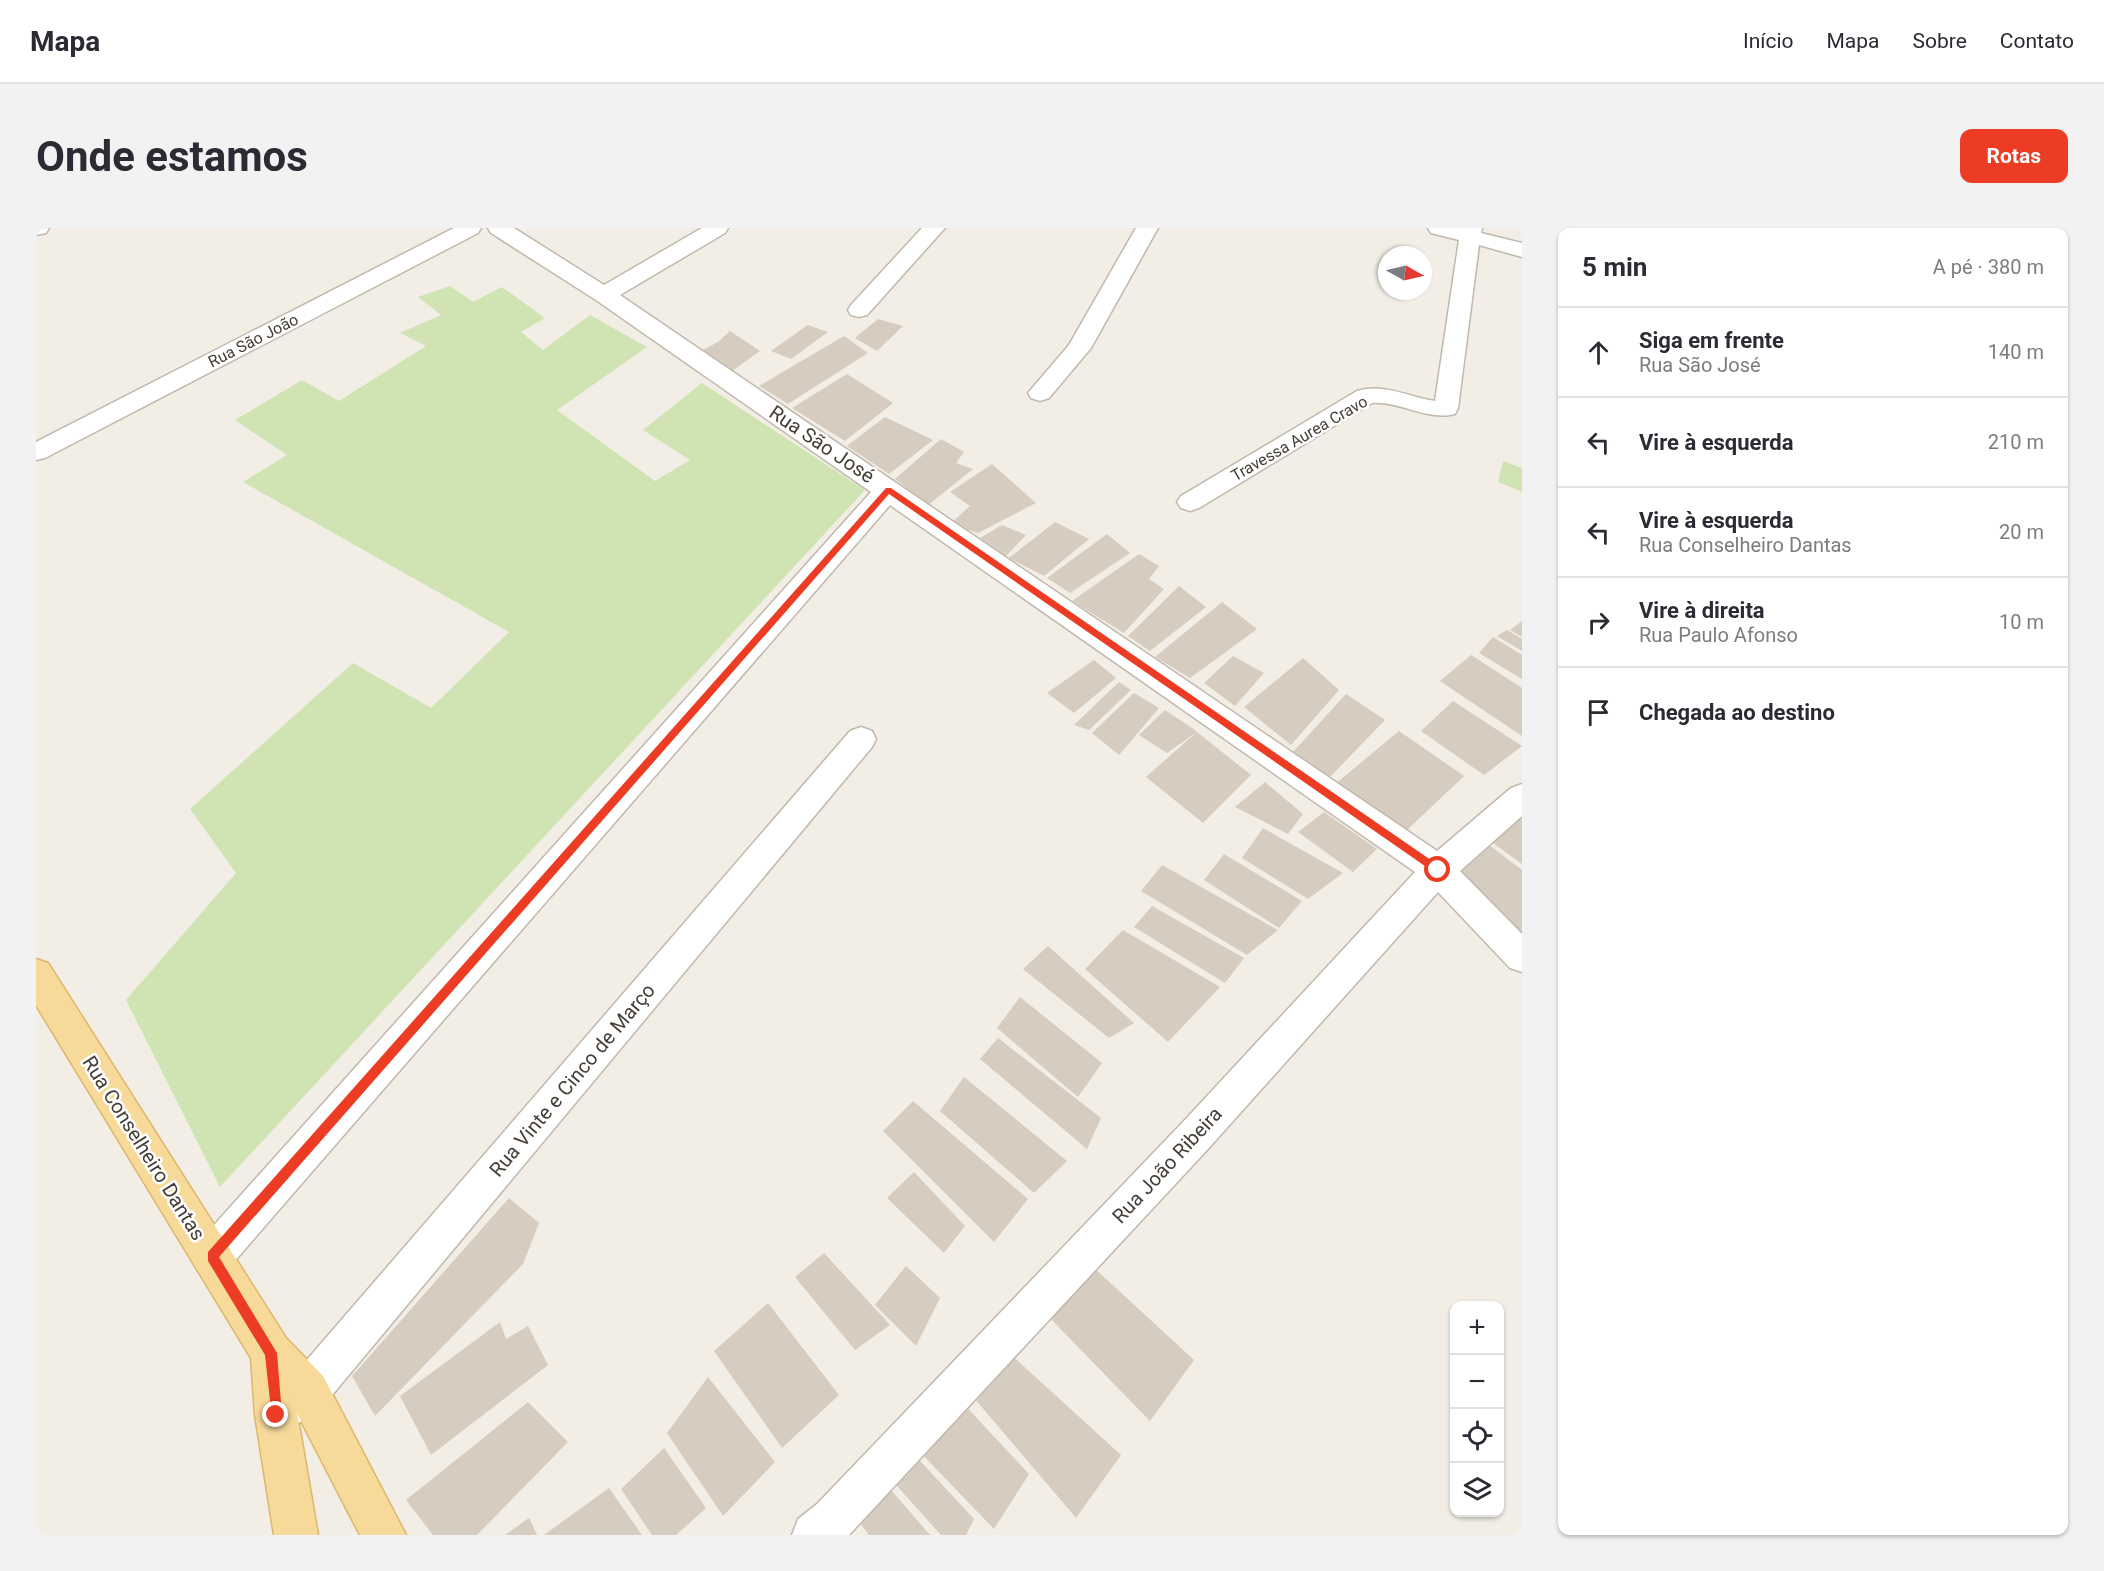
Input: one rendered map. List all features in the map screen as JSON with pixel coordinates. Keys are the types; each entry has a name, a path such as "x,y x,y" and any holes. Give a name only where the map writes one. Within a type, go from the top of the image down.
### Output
{"main road":[{"name":"Rua Conselheiro Dantas","path":"36,974 271,1353 292,1403"},
{"path":"292,1403 296,1535"},
{"path":"292,1403 384,1535"}],"street":[{"name":"Rua São João","path":"36,452 470,228"},
{"name":"Rua São José","path":"499,228 604,295 1438,870 1522,957"},
{"path":"604,295 717,228"},
{"path":"859,310 934,228"},
{"path":"1040,393 1079,348 1147,228"},
{"path":"1439,228 1471,232 1522,250"},
{"name":"Travessa Aurea Cravo","path":"1190,502 1366,396 1387,394 1437,409 1446,408 1471,232"},
{"path":"212,1257 888,490"},
{"name":"Rua Vinte e Cinco de Março","path":"292,1403 861,739"},
{"name":"Rua João Ribeira","path":"814,1535 833,1520 1195,1136 1438,870 1522,797"}],"green space":[{"path":"450,286 473,302 502,287 545,318 521,332 543,350 590,315 647,347 557,410 655,481 690,460 643,430 702,383 865,490 220,1187 126,1000 236,873 190,809 353,663 431,708 509,632 243,482 287,455 235,420 302,380 339,401 426,346 400,333 441,315 418,297"},
{"path":"1503,461 1522,468 1522,492 1498,482"}],"building":[{"path":"878,319 903,326 877,351 855,338"},
{"path":"808,325 828,332 791,359 771,351"},
{"path":"730,331 760,351 732,371 699,352 718,342"},
{"path":"844,336 868,353 788,404 759,386"},
{"path":"847,374 893,403 845,441 792,408"},
{"path":"885,417 933,440 889,474 847,446"},
{"path":"941,439 964,452 956,463 973,469 928,505 895,479"},
{"path":"992,464 1036,503 978,533 950,524 970,506 950,492"},
{"path":"1055,522 1089,539 1044,576 1009,558"},
{"path":"1002,525 1026,535 1006,556 980,538"},
{"path":"1107,534 1130,553 1070,593 1047,578"},
{"path":"1139,554 1159,566 1149,579 1164,589 1124,633 1072,601"},
{"path":"1179,586 1206,607 1150,651 1128,636"},
{"path":"1222,602 1257,629 1190,678 1155,657"},
{"path":"1522,621 1522,637 1510,630"},
{"path":"1507,630 1522,639 1522,651 1497,636"},
{"path":"1493,637 1522,655 1522,679 1479,653"},
{"path":"1471,655 1522,688 1522,736 1440,681"},
{"path":"1233,656 1264,673 1235,706 1204,683"},
{"path":"1303,658 1339,690 1291,745 1244,707"},
{"path":"1094,660 1116,678 1074,713 1047,693"},
{"path":"1119,682 1131,690 1089,730 1074,725"},
{"path":"1134,693 1159,708 1119,755 1092,733"},
{"path":"1346,694 1385,720 1329,778 1292,753"},
{"path":"1453,701 1522,746 1484,775 1421,731"},
{"path":"1165,710 1192,728 1251,775 1203,823 1146,777 1197,732 1167,753 1139,735"},
{"path":"1399,731 1464,776 1406,831 1334,785"},
{"path":"1265,782 1303,814 1288,834 1235,807"},
{"path":"1522,811 1522,864 1486,838"},
{"path":"1324,812 1377,849 1353,872 1298,832"},
{"path":"1263,828 1343,873 1308,899 1242,858"},
{"path":"1484,841 1522,870 1522,943 1450,870"},
{"path":"1224,854 1302,901 1279,928 1204,880"},
{"path":"1162,865 1278,930 1247,955 1141,891"},
{"path":"1152,906 1244,958 1225,983 1134,927"},
{"path":"1123,930 1220,987 1168,1042 1085,969"},
{"path":"1048,946 1134,1023 1109,1038 1023,969"},
{"path":"1020,997 1102,1063 1078,1097 997,1028"},
{"path":"998,1038 1101,1118 1087,1149 980,1059"},
{"path":"964,1077 1067,1161 1034,1193 940,1111"},
{"path":"913,1101 1028,1199 994,1242 883,1131"},
{"path":"914,1172 965,1226 944,1253 887,1198"},
{"path":"509,1198 539,1223 523,1264 375,1416 352,1376"},
{"path":"824,1253 890,1325 855,1350 795,1277"},
{"path":"906,1266 940,1298 916,1346 875,1305"},
{"path":"1092,1266 1194,1360 1150,1421 1045,1313"},
{"path":"768,1303 839,1395 782,1448 714,1351"},
{"path":"500,1322 506,1339 528,1326 548,1365 431,1455 400,1396"},
{"path":"1006,1350 1121,1455 1076,1518 969,1392"},
{"path":"708,1377 775,1462 723,1516 667,1433"},
{"path":"959,1399 1029,1474 994,1529 915,1447"},
{"path":"528,1402 568,1442 477,1535 433,1535 406,1500"},
{"path":"664,1448 706,1508 676,1535 652,1535 621,1489"},
{"path":"910,1450 974,1519 966,1535 941,1535 888,1476"},
{"path":"885,1483 930,1535 869,1535 854,1515"},
{"path":"609,1488 642,1535 544,1535"},
{"path":"529,1518 537,1535 505,1535"}],"route":[{"path":"276,1415 271,1353 212,1257 888,490 1438,870"}]}
